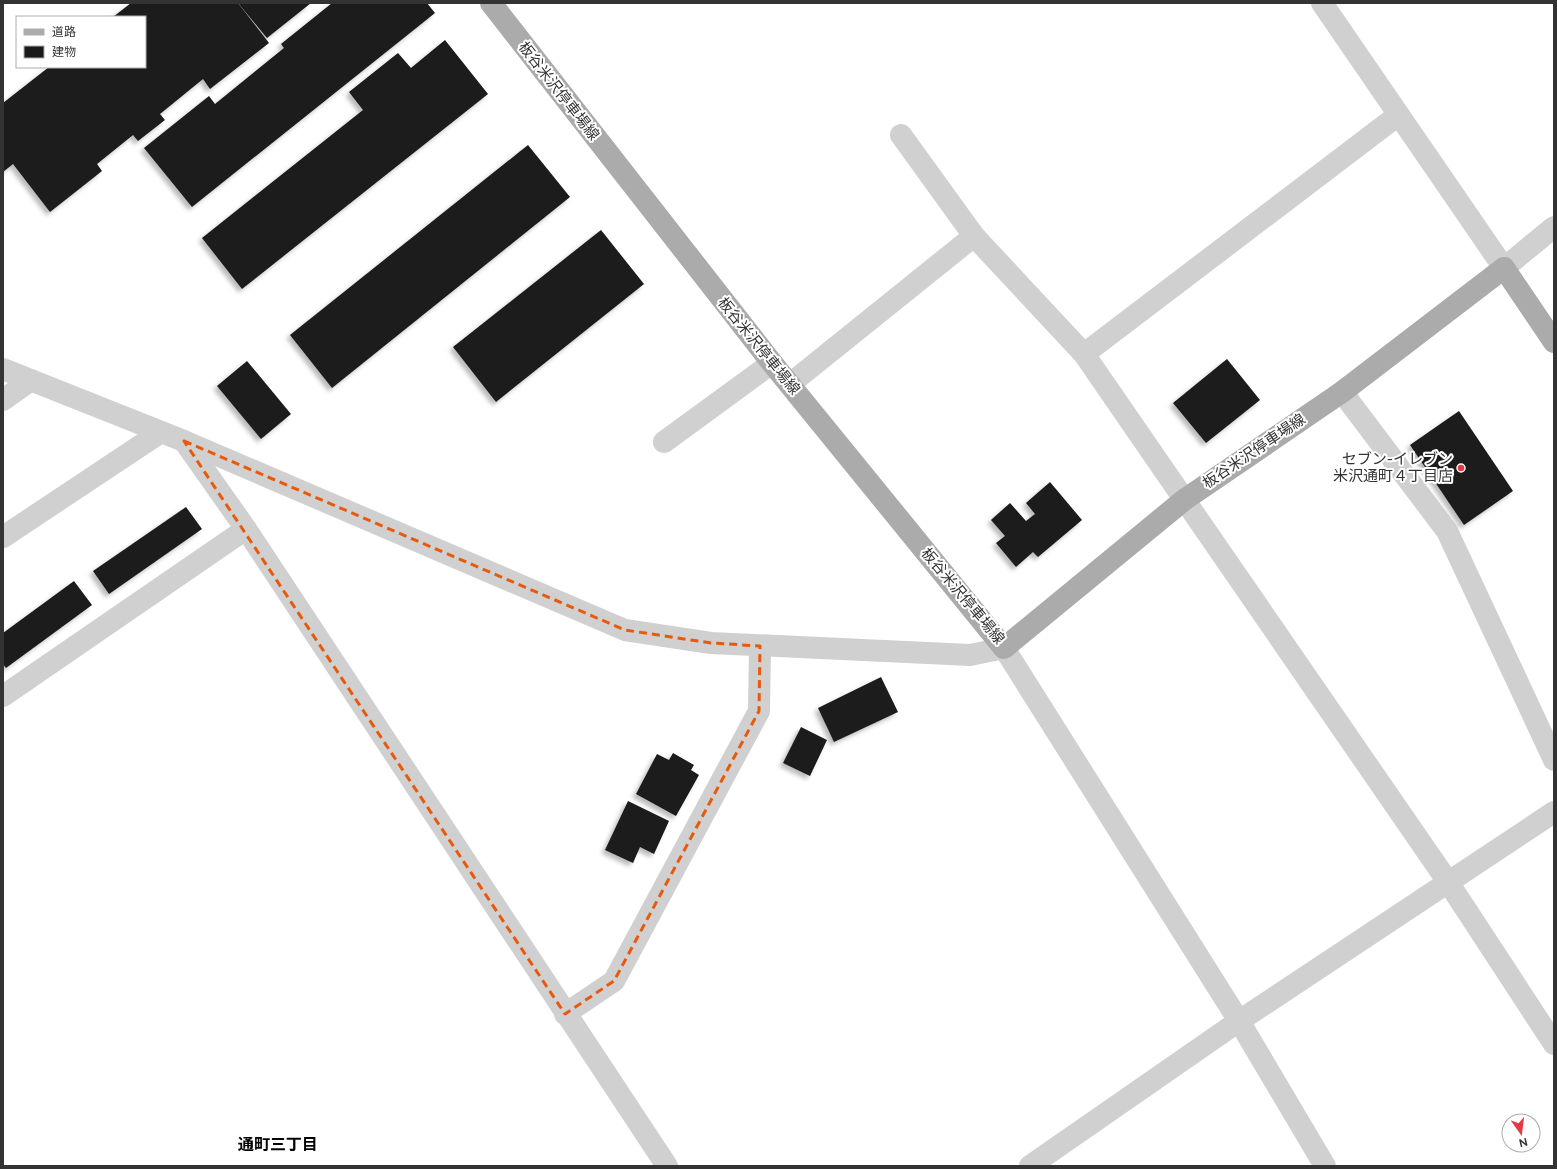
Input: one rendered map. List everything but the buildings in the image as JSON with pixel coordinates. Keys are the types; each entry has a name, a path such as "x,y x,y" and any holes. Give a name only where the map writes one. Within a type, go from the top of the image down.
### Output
{"main road":[{"name":"板谷米沢停車場線","path":"491,3 772,363 1004,648 1184,500 1342,392 1504,268"},
{"path":"1504,268 1554,342"}],"street":[{"path":"1322,3 1398,116 1504,268 1554,227"},
{"path":"1084,354 1398,116"},
{"path":"900,135 974,236 1084,354 1448,882 1554,1044"},
{"path":"790,384 974,236"},
{"path":"664,442 772,363"},
{"path":"3,369 184,441 625,630 711,643 760,646 970,655 1004,648 1239,1021 1325,1166"},
{"path":"3,400 31,380"},
{"path":"1342,392 1447,531 1554,760"},
{"path":"3,537 161,432"},
{"path":"184,441 246,529 565,1014 667,1166"},
{"path":"3,696 246,529"},
{"path":"565,1014 614,981 758,711 760,646"},
{"path":"1030,1166 1239,1021 1554,812"}],"highlighted area":[{"path":"184,441 625,630 711,643 760,646 759,711 614,981 565,1014"}],"place":[{"name":"セブン-イレブン 米沢通町４丁目店","path":"1461,468"}],"district":[{"name":"通町三丁目","path":"278,1144"}]}
